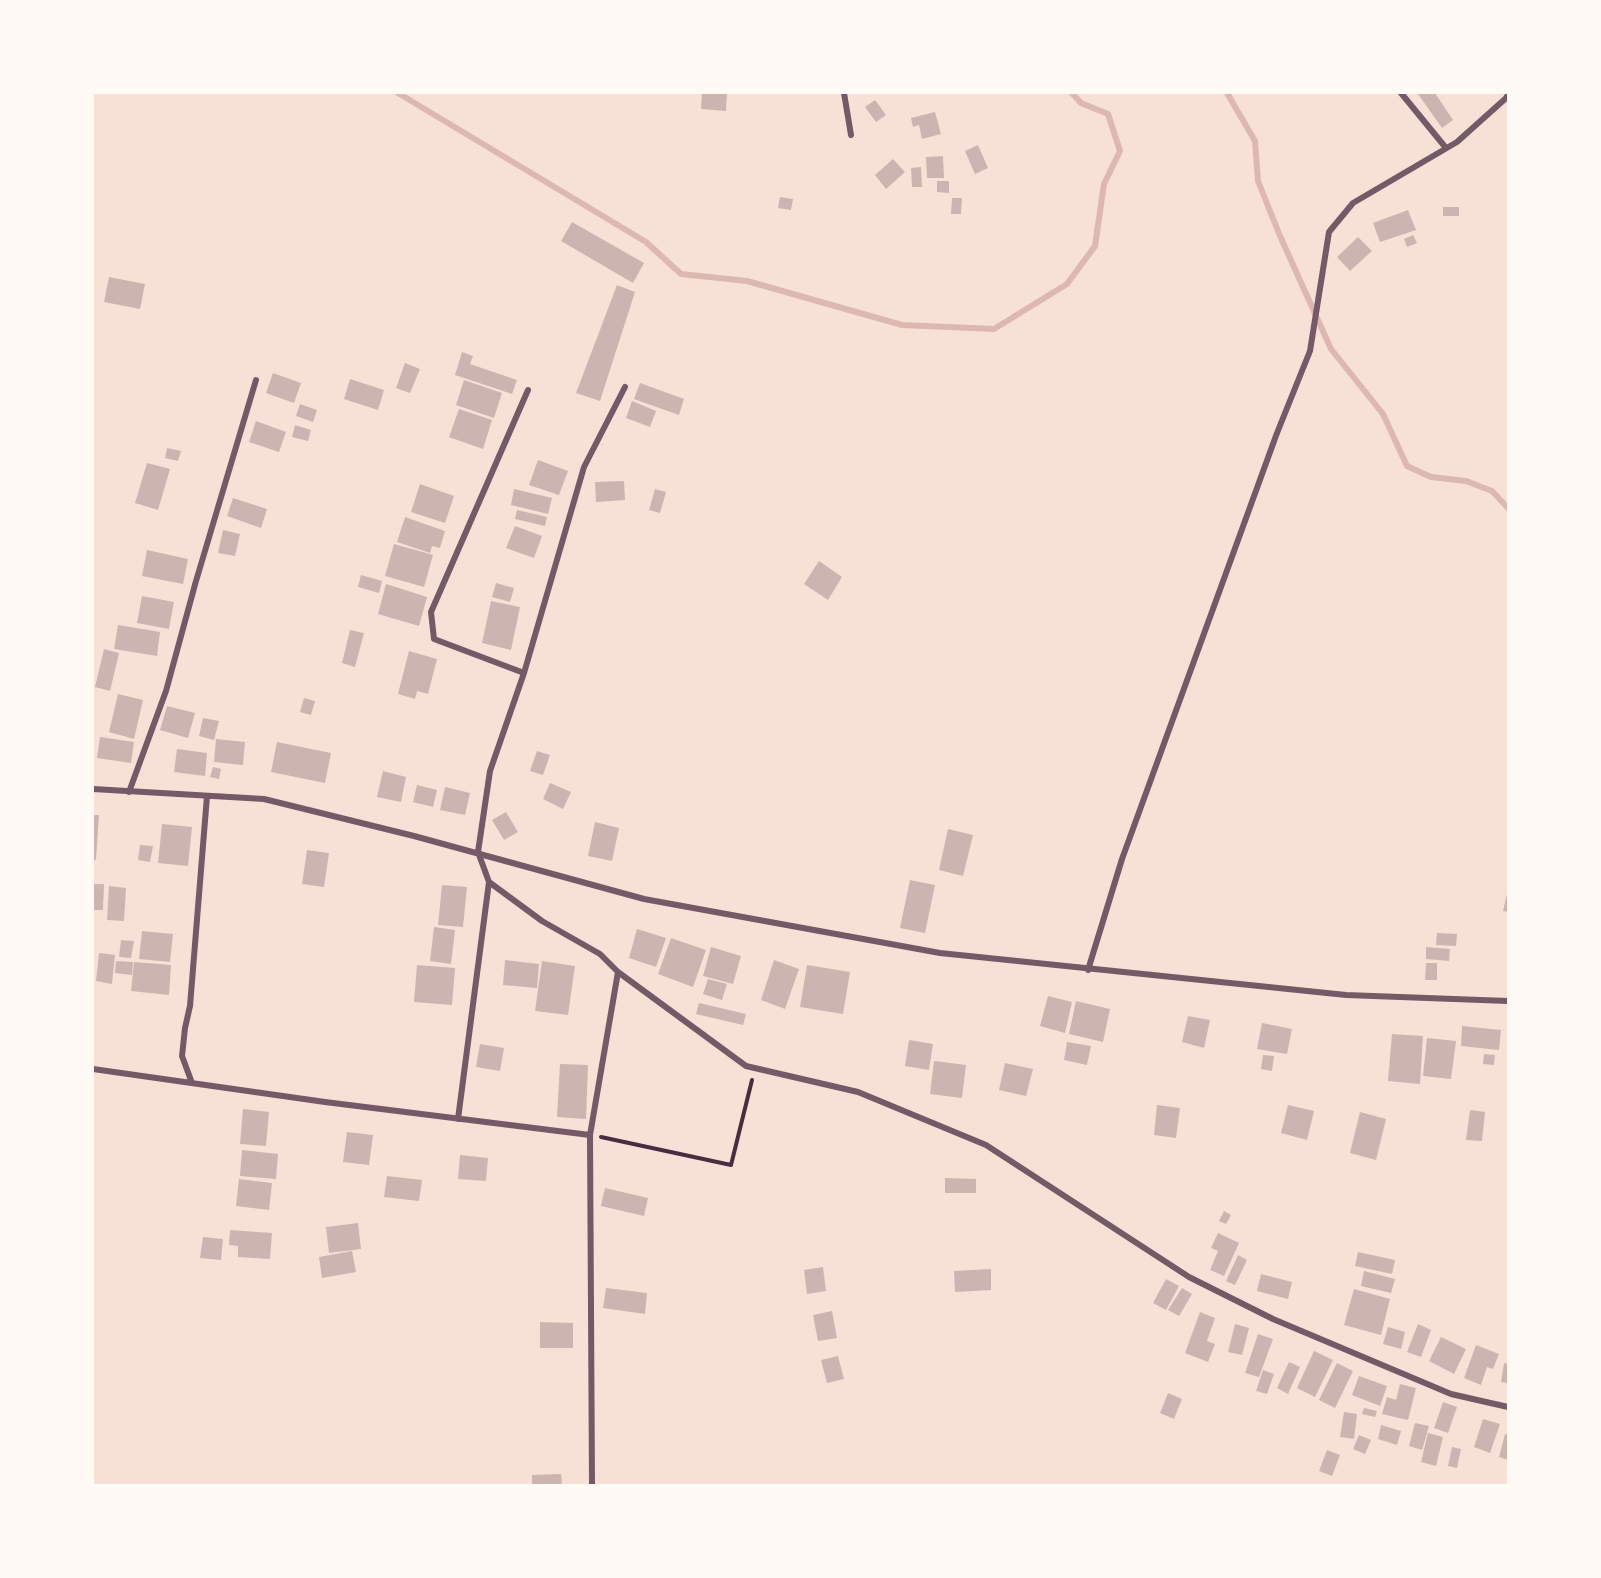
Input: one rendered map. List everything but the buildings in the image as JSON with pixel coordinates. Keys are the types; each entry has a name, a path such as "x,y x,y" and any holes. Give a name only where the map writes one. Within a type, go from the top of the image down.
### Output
{"street":[{"path":"844,93 851,135"},
{"path":"1401,93 1446,148"},
{"path":"1088,970 1122,859 1277,433 1310,351 1329,232 1353,204 1465,135 1508,94"},
{"path":"129,792 166,691 256,380"},
{"path":"458,1119 489,882 478,852 490,771 524,673 584,467 625,387"},
{"path":"524,673 434,639 430,612 528,390"},
{"path":"93,789 264,799 478,852 644,898 940,953 1346,995 1508,1001"},
{"path":"192,1083 182,1056 190,1006 207,796"},
{"path":"489,882 542,921 600,954 618,972 746,1065 858,1092 986,1145 1189,1277 1374,1363 1451,1394 1508,1407"},
{"path":"592,1485 590,1135 618,972"},
{"path":"93,1069 590,1135"}],"path":[{"path":"590,1135 731,1165 755,1068"}],"waterway":[{"path":"398,93 646,242 681,274 747,281 902,325 994,329 1067,284 1095,246 1104,184 1120,151 1108,114 1081,103 1072,93"},
{"path":"1227,93 1255,141 1258,181 1331,349 1383,414 1407,466 1431,477 1466,481 1492,491 1508,508"}]}
